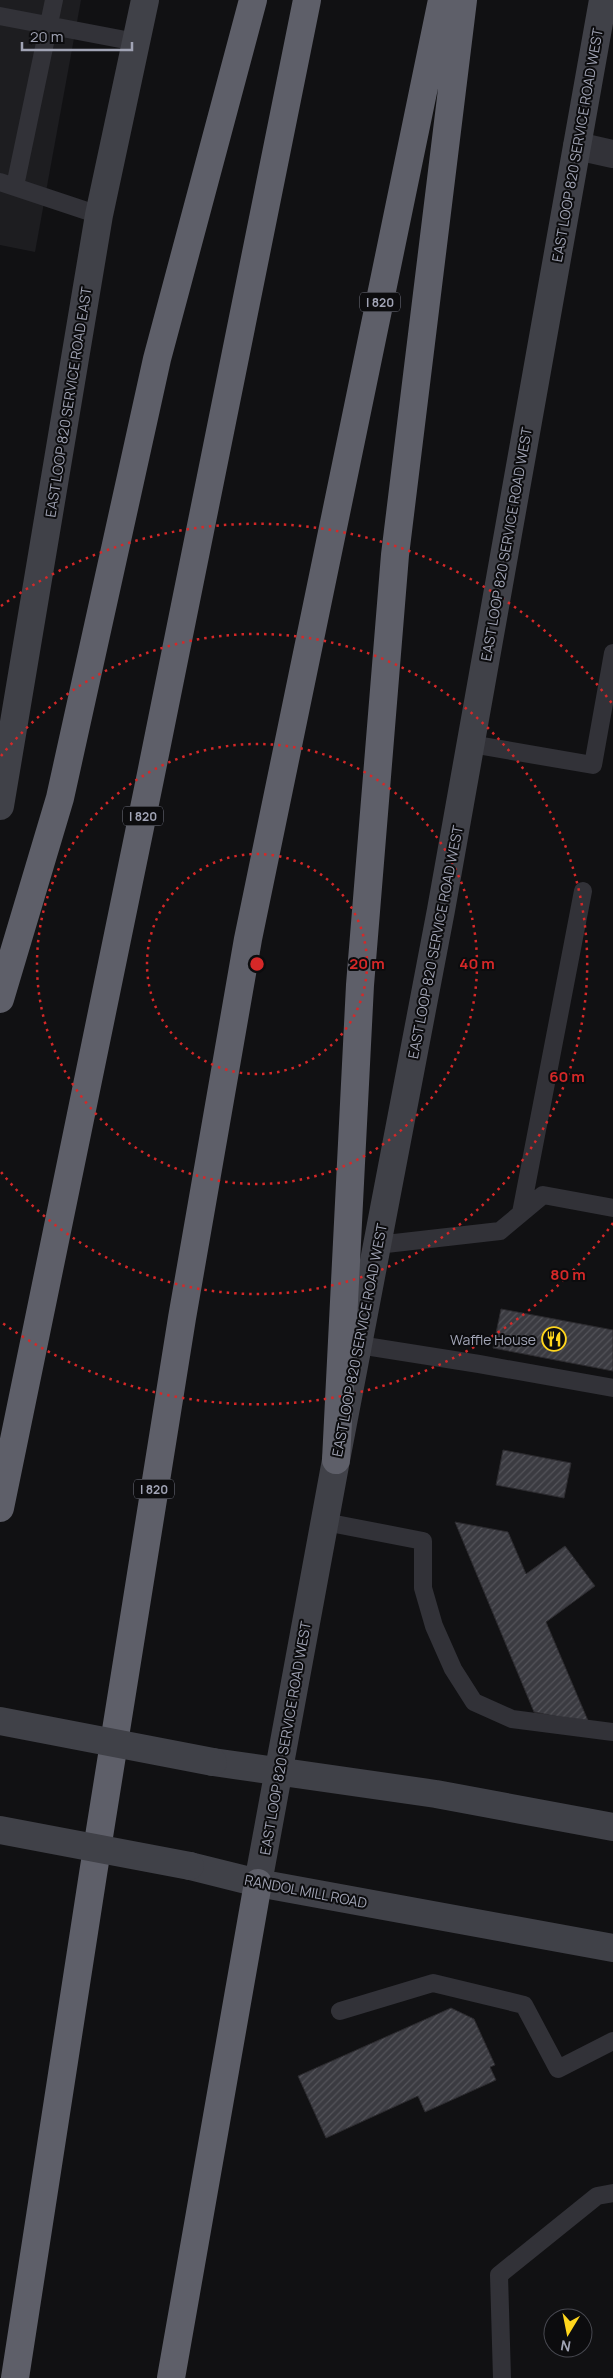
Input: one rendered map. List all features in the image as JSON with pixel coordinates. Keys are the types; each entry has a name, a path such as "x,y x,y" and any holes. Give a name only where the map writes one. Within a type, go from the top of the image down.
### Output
{"highway":[{"path":"0,999 60,798 156,359 253,0"},
{"name":"I 820","path":"0,1508 152,769 307,0"},
{"name":"I 820","path":"15,2378 180,1328 246,948 442,0"},
{"path":"336,1460 360,985 395,555 463,0"},
{"path":"170,2378 258,1883"}],"main road":[{"name":"EAST LOOP 820 SERVICE ROAD EAST","path":"0,806 6,737 99,215 144,0"},
{"name":"EAST LOOP 820 SERVICE ROAD WEST","path":"258,1883 471,744 604,0"},
{"path":"0,1721 213,1762 436,1794 613,1827"},
{"name":"RANDOL MILL ROAD","path":"0,1830 190,1866 258,1883 613,1948"}],"street":[{"path":"577,146 613,154"}],"lane":[{"path":"54,0 8,184 99,215"},
{"path":"0,16 136,42"},
{"path":"471,744 593,765 613,653"},
{"path":"522,1213 583,890"},
{"path":"377,1245 500,1231 543,1195 613,1208"},
{"path":"359,1345 613,1388"},
{"path":"325,1522 423,1541 423,1588 434,1626 452,1669 474,1702 512,1719 613,1732"},
{"path":"340,2011 433,1983 524,2005 558,2069 613,2041"},
{"path":"502,2378 500,2275 597,2196 613,2193"}],"shaded area":[{"path":"0,0 81,0 35,252 0,245"}],"building":[{"name":"Waffle House","path":"501,1309 613,1330 613,1371 493,1348"},
{"path":"503,1450 571,1463 564,1498 496,1485"},
{"path":"455,1522 508,1532 526,1574 565,1546 595,1586 546,1622 589,1723 534,1712"},
{"path":"451,2008 474,2019 495,2065 490,2067 496,2080 425,2112 418,2096 326,2138 298,2076"}],"place":[{"name":"Waffle House","path":"554,1339"}]}
